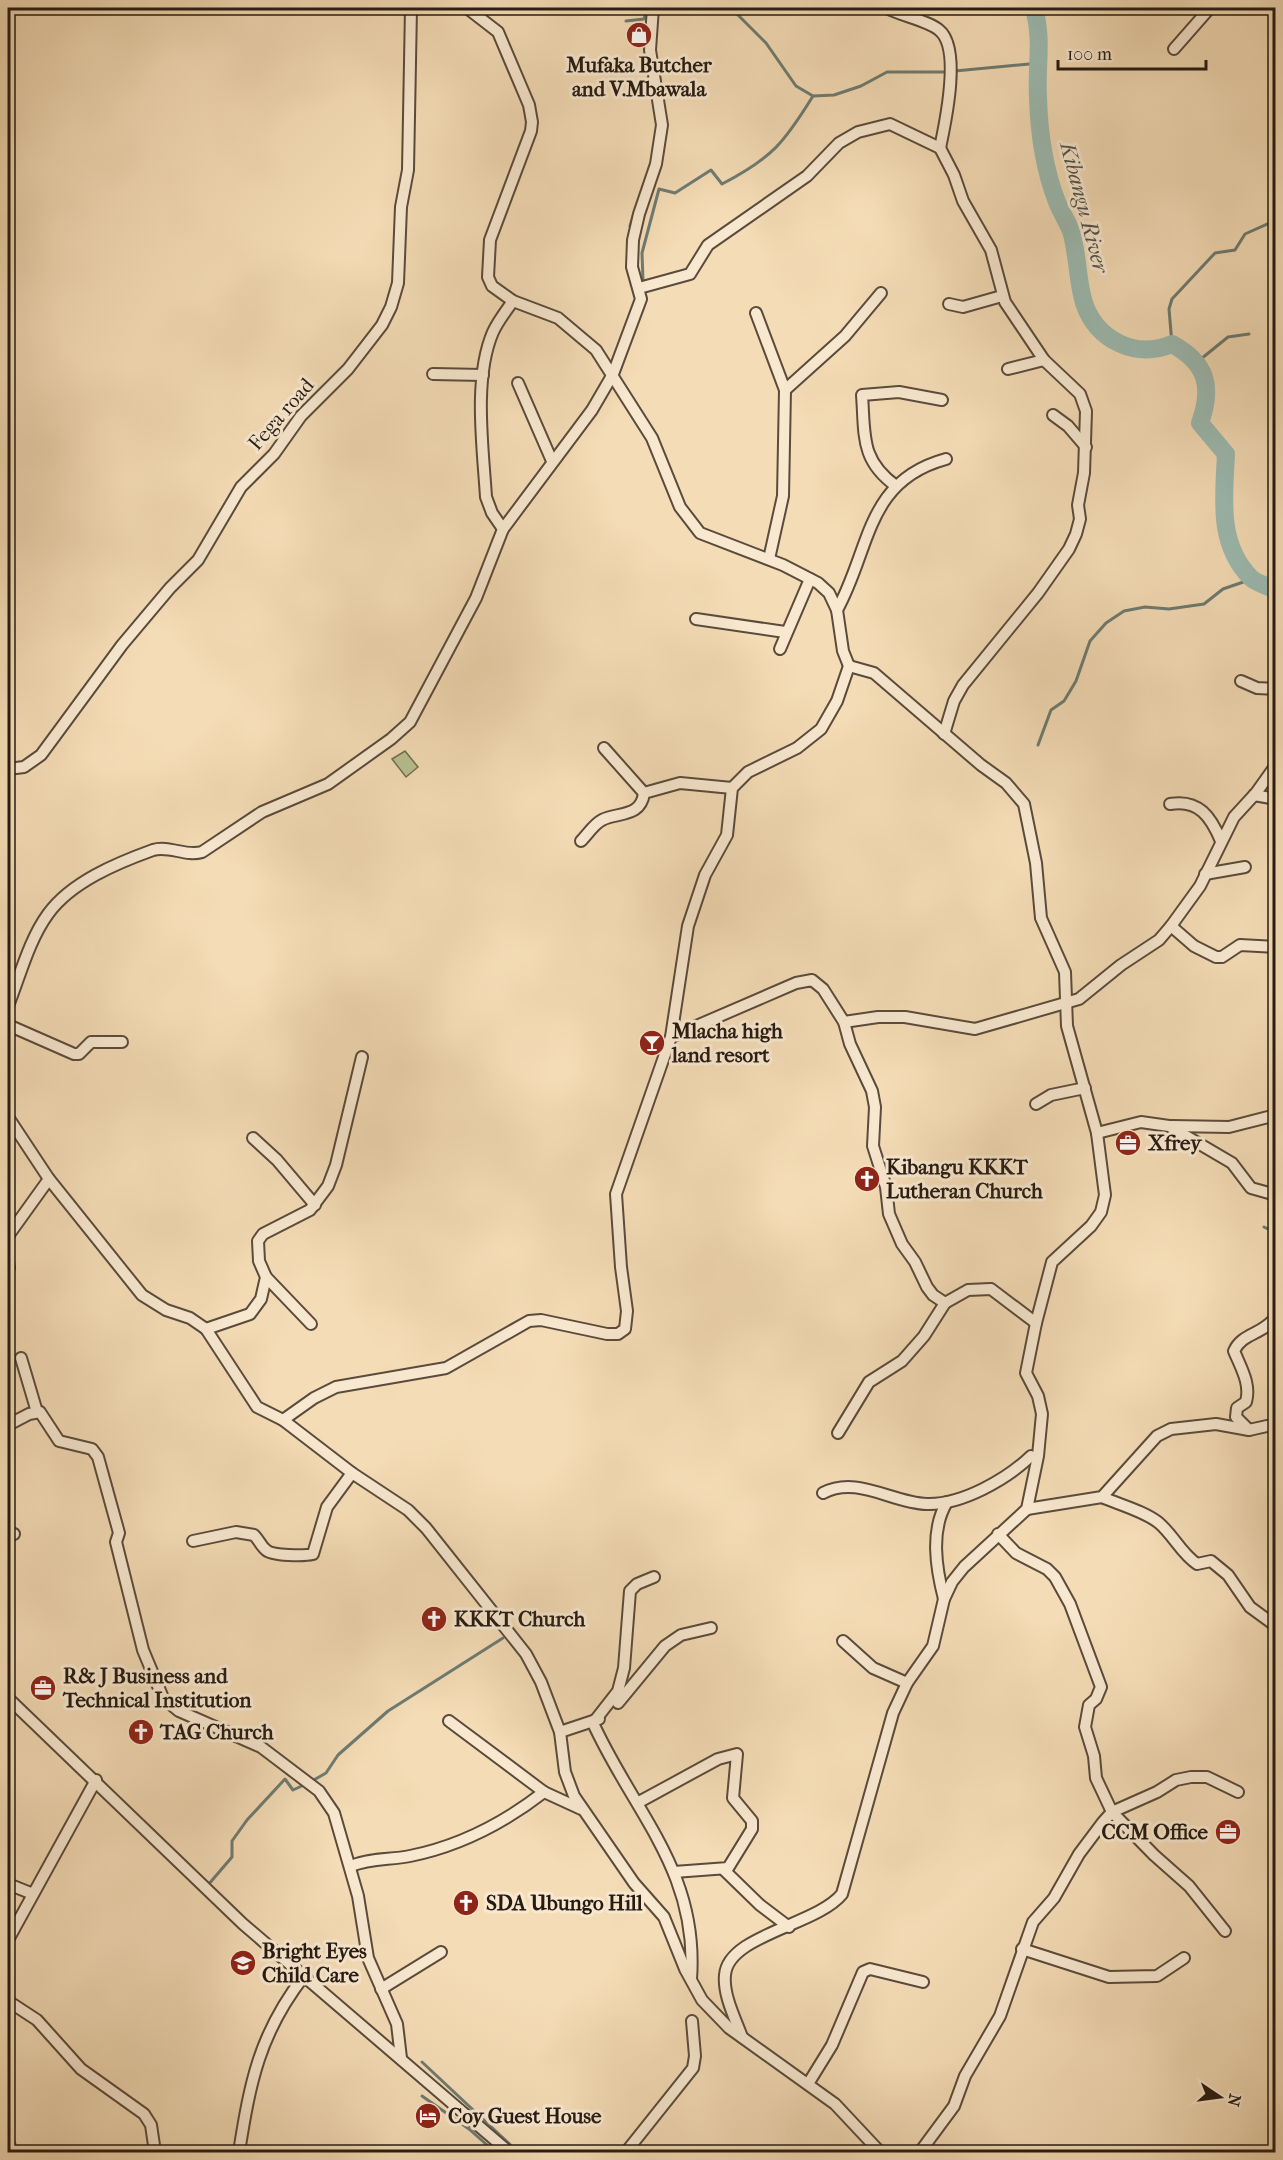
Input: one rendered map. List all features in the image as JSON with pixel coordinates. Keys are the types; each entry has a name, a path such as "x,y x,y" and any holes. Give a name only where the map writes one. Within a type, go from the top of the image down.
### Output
{"street":[{"name":"Fega road","path":"8,769 24,767 41,755 122,645 170,588 198,560 241,487 274,454 301,417 348,369 386,316 398,283 401,207 408,170 411,8"},
{"path":"283,1420 314,1398 336,1387 446,1368 529,1321 541,1320 607,1334 618,1334 625,1329 627,1311 615,1194 671,1037 688,926 705,875 727,834 732,788 748,772 797,748 822,729 837,700 849,666 843,651 837,610 829,593 810,579 768,559 709,537 694,528 680,507 652,438 596,350 558,318 513,301 492,286 488,277 487,260 493,228 531,131 532,114 498,32 467,8"},
{"path":"8,1006 40,926 57,903 79,885 155,849 195,854 202,852 262,812 328,784 403,730 421,705 471,607 503,529 592,410 613,374 638,310 639,288 632,259 635,227 657,164 662,125 650,50 653,8"},
{"path":"887,8 907,18 938,28 945,40 951,72 949,99 940,148"},
{"path":"1174,49 1210,8"},
{"path":"639,288 690,274 711,242 801,180 830,151 851,136 890,124 940,148 954,175 963,201 991,250 1002,296 1044,360 1080,394 1086,411 1086,447 1078,505 1080,519 1069,549 1038,593 963,685 954,700 944,734"},
{"path":"785,390 845,336 881,293"},
{"path":"949,304 963,307 1002,296"},
{"path":"503,529 492,513 486,497 482,420 483,375 487,349 493,332 513,301"},
{"path":"756,313 785,390 783,496 768,559"},
{"path":"1008,369 1044,360"},
{"path":"433,374 483,375"},
{"path":"518,383 552,462"},
{"path":"896,486 881,475 871,462 864,435 862,395 899,392 942,400"},
{"path":"1053,415 1068,426 1086,447"},
{"path":"837,610 852,580 872,520 896,486 927,464 946,459"},
{"path":"780,649 785,632 810,579"},
{"path":"696,619 785,632"},
{"path":"849,666 874,673 944,734 1006,783 1024,804 1036,863 1043,926 1065,972 1064,1004 1073,1052 1097,1133 1105,1195 1101,1212 1091,1226 1052,1262 1036,1323 1026,1373 1038,1396 1042,1414 1038,1456 1027,1509"},
{"path":"1241,681 1257,688 1275,689"},
{"path":"604,748 644,793"},
{"path":"844,1022 878,1017 905,1017 975,1029 1079,999 1121,965 1159,940 1171,926 1200,886 1234,818 1275,765"},
{"path":"644,793 680,783 732,788"},
{"path":"580,841 602,820 633,811 644,793"},
{"path":"1254,795 1275,799"},
{"path":"1170,804 1192,803 1205,812 1221,841"},
{"path":"1205,874 1245,867"},
{"path":"1171,926 1180,936 1210,956 1222,957 1240,945 1275,947"},
{"path":"671,1037 777,990 807,980 816,982 844,1022 850,1044 872,1091 875,1107 873,1146 886,1186 889,1214 902,1244 915,1262 927,1287 945,1303"},
{"path":"8,1025 74,1054 79,1054 91,1042 122,1042"},
{"path":"311,1324 266,1277 259,1260 258,1241 263,1234 304,1215 315,1205 328,1186 336,1165 362,1057"},
{"path":"1036,1104 1051,1095 1085,1088"},
{"path":"1097,1133 1141,1122 1229,1127 1275,1115"},
{"path":"8,1117 49,1179 142,1296 166,1310 190,1318 206,1329 257,1407 283,1420 352,1473 412,1514 522,1648 541,1682 560,1732 568,1782 581,1809 634,1883 664,1917 702,2000 716,2017 835,2104 880,2152"},
{"path":"1169,1125 1232,1163 1251,1188 1275,1195"},
{"path":"253,1138 277,1160 315,1205"},
{"path":"8,1236 49,1179"},
{"path":"206,1329 250,1314 261,1299 266,1277"},
{"path":"838,1432 869,1382 902,1361 924,1336 945,1303 968,1290 991,1289 1036,1323"},
{"path":"1249,1430 1236,1417 1237,1408 1246,1402 1248,1395 1247,1383 1234,1351 1243,1338 1262,1331 1275,1317"},
{"path":"21,1358 37,1412"},
{"path":"8,1425 37,1412 44,1415 59,1441 92,1449 98,1457 119,1533 116,1542 131,1607 149,1667 163,1698 179,1711 261,1747 319,1791 334,1813 351,1866 368,1958 400,2033 401,2058"},
{"path":"1102,1497 1149,1444 1165,1432 1216,1424 1249,1430 1275,1424"},
{"path":"823,1493 832,1488 849,1488 875,1490 926,1504 947,1502 982,1490 1016,1470 1031,1456"},
{"path":"193,1541 236,1532 254,1535 266,1551 272,1553 307,1556 313,1554 327,1507 352,1473"},
{"path":"742,2037 725,1987 727,1965 740,1949 827,1909 847,1886 892,1713 907,1683 933,1646 945,1599 952,1582 964,1567 1027,1509 1102,1497 1156,1521 1174,1537 1182,1552 1197,1564 1211,1561 1228,1575 1250,1607 1275,1626"},
{"path":"945,1599 938,1565 937,1535 939,1517 947,1502"},
{"path":"998,1534 1016,1553 1047,1569 1055,1577 1086,1644 1101,1687 1096,1699 1089,1705 1085,1727 1099,1788 1112,1812 1154,1855 1189,1886 1225,1931"},
{"path":"593,1723 612,1701 621,1680 630,1592 637,1584 654,1577"},
{"path":"560,1732 593,1723 614,1708 665,1646 681,1635 711,1628"},
{"path":"843,1641 873,1668 907,1683"},
{"path":"8,1698 96,1780 243,1924 509,2152"},
{"path":"449,1721 544,1792 581,1809"},
{"path":"593,1723 639,1802 661,1849 675,1872 688,1918 691,1980"},
{"path":"639,1802 718,1759 737,1754 733,1798 753,1824 731,1864 724,1870 675,1872"},
{"path":"920,2152 954,2106 965,2076 1000,2016 1033,1922 1054,1898 1085,1845 1112,1812 1157,1792 1176,1780 1191,1777 1207,1777 1238,1792"},
{"path":"8,1940 96,1780"},
{"path":"351,1866 368,1860 412,1856 466,1839 511,1816 544,1792"},
{"path":"724,1870 760,1905 789,1927"},
{"path":"8,1884 33,1893"},
{"path":"1023,1949 1109,1977 1156,1976 1184,1958"},
{"path":"381,1989 441,1952"},
{"path":"808,2084 832,2045 863,1972 870,1969 923,1982"},
{"path":"239,2152 245,2104 252,2076 280,2012 304,1976"},
{"path":"8,2001 37,2020 81,2069 144,2114 152,2125 155,2152"},
{"path":"626,2152 693,2068 695,2056 692,2022"}],"green space":[{"path":"405,751 418,767 406,777 392,759"}],"waterway":[{"path":"626,21 644,19 647,8"},
{"path":"731,8 766,43 796,86 813,96 834,95 861,86 887,72 948,72"},
{"name":"Kibangu River","path":"1034,8 1039,42 1038,98 1043,151 1053,190 1071,231 1084,303 1098,328 1108,337 1132,348 1158,348 1172,344 1184,351 1200,368 1206,387 1206,398 1200,423 1226,454 1224,503 1232,550 1240,565 1251,578 1276,590"},
{"path":"955,71 1040,63"},
{"path":"643,280 642,253 659,189 675,193 711,170 722,184 739,175 765,157 785,138 813,96"},
{"path":"630,226 635,210"},
{"path":"1172,344 1169,309 1172,299 1215,253 1235,250 1245,234 1276,220"},
{"path":"1196,363 1228,337 1249,334"},
{"path":"1038,745 1051,710 1064,701 1076,681 1090,641 1106,623 1124,611 1145,607 1169,609 1204,604 1223,589 1252,579"},
{"path":"1264,1227 1276,1233"},
{"path":"312,1781 326,1773 338,1755 388,1711 503,1638"},
{"path":"208,1885 232,1857 232,1841 247,1820 285,1779 293,1790 306,1784"},
{"path":"136,1814 163,1840"},
{"path":"422,2062 518,2152"},
{"path":"422,2096 469,2129 495,2152"},
{"path":"8,2125 18,2152"}],"place":[{"name":"Mufaka Butcher and V.Mbawala","path":"639,35"},
{"name":"Mlacha high land resort","path":"652,1043"},
{"name":"Xfrey","path":"1128,1143"},
{"name":"Kibangu KKKT Lutheran Church","path":"867,1179"},
{"name":"KKKT Church","path":"434,1619"},
{"name":"R& J Business and Technical Institution","path":"43,1688"},
{"name":"TAG Church","path":"141,1732"},
{"name":"CCM Office","path":"1228,1832"},
{"name":"SDA Ubungo Hill","path":"466,1903"},
{"name":"Bright Eyes Child Care","path":"243,1963"},
{"name":"Coy Guest House","path":"428,2116"}]}
